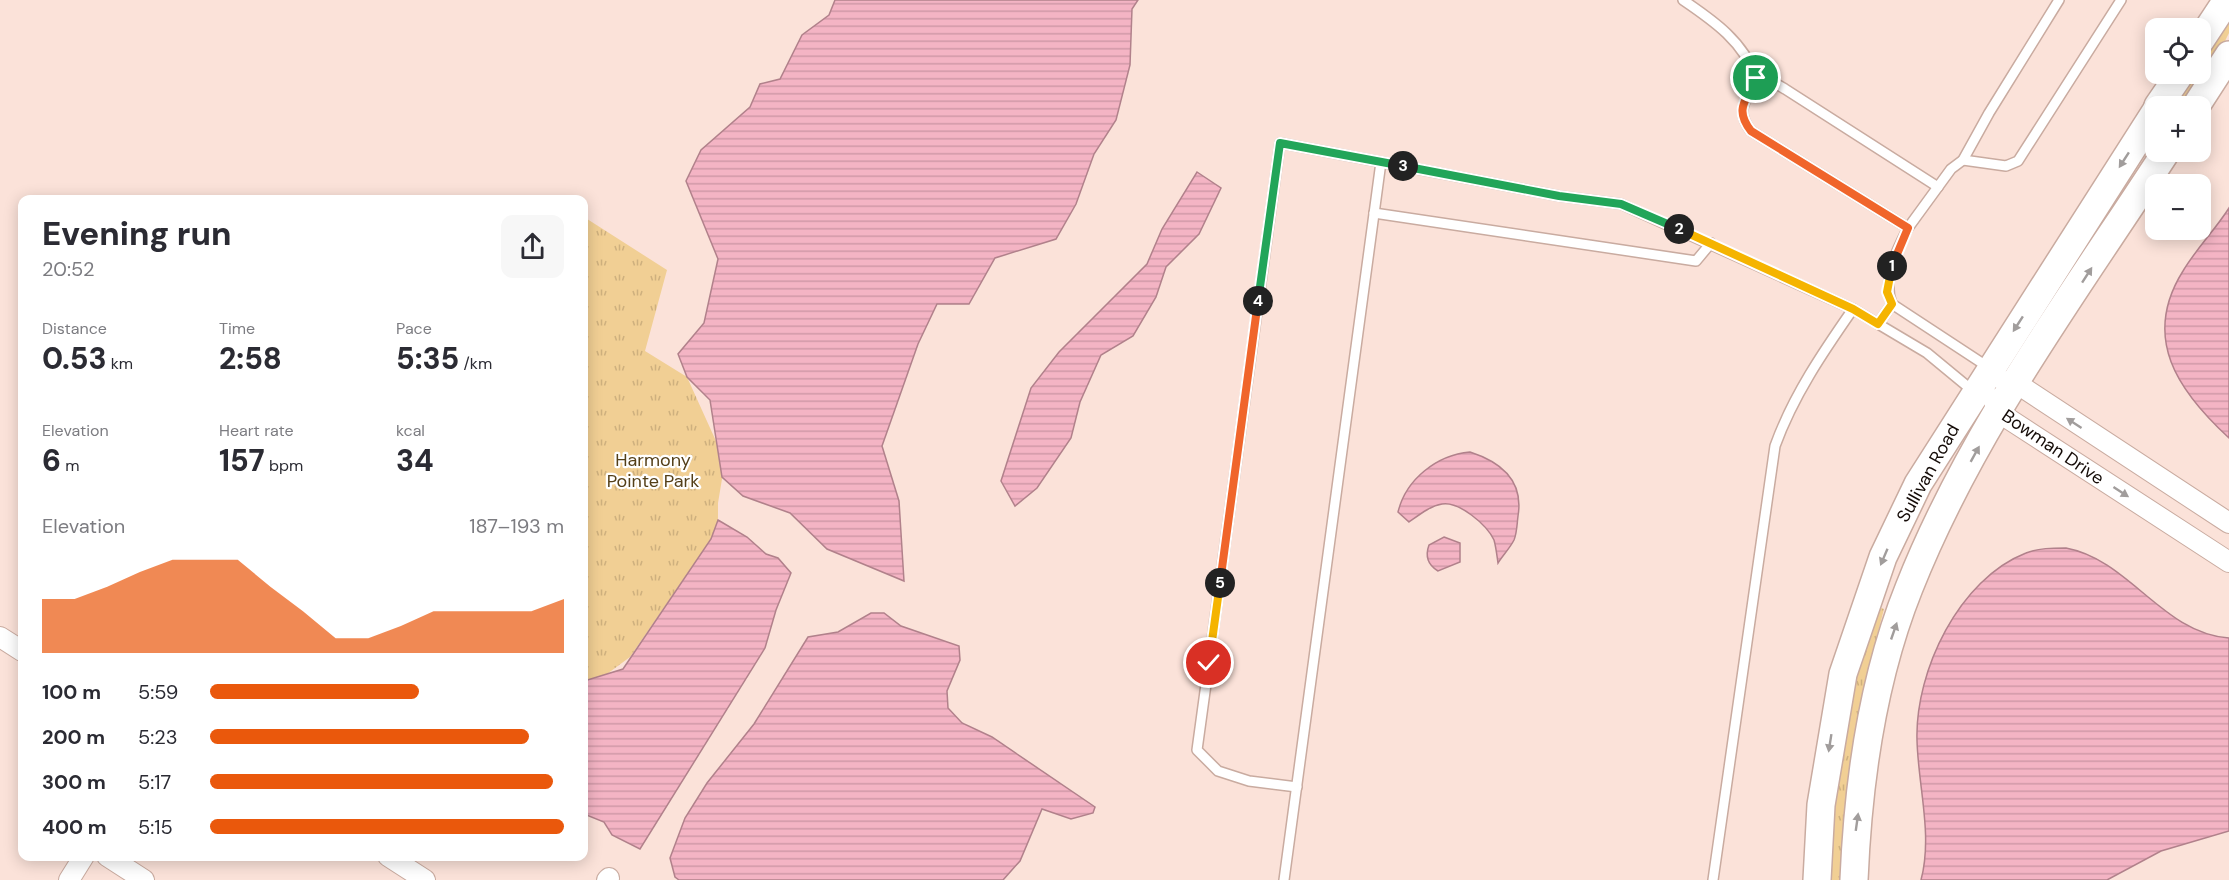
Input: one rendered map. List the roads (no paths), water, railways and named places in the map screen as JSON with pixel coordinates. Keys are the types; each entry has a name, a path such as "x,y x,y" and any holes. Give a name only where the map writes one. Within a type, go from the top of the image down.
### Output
{"street":[{"path":"2211,24 2227,0"},
{"path":"2202,96 2229,55"},
{"name":"Sullivan Road","path":"1817,880 1821,805 1835,714 1849,655 1883,557 1918,484 2145,128"},
{"name":"Sullivan Road","path":"1854,880 1856,831 1871,717 1886,656 1909,588 1943,512 1998,412 2160,162"},
{"name":"Bowman Drive","path":"1983,379 2016,383 2229,523"},
{"name":"Bowman Drive","path":"1983,379 1998,412 2229,562"},
{"path":"0,637 18,648"},
{"path":"69,880 81,861"},
{"path":"115,861 144,880"},
{"path":"396,861 425,880"}],"lane":[{"path":"1683,0 1725,31 1749,57 1756,78 1742,108 1742,119 1751,131 1908,228"},
{"path":"1983,379 1892,304 1887,282 1897,249 1908,228 1938,188 1963,160 1989,112 2060,0"},
{"path":"1963,160 2006,166 2018,161 2121,0"},
{"path":"1756,78 1785,89 1938,188"},
{"path":"1297,787 1250,781 1218,771 1197,750 1280,143 1559,196 1621,204 1853,309 1927,353 1983,379"},
{"path":"1284,880 1381,162"},
{"path":"1374,213 1696,261 1711,243"},
{"path":"1878,324 1892,304"},
{"path":"1713,880 1775,446 1783,424 1805,381 1853,309"}],"park label":[{"name":"Harmony Pointe Park","path":"653,470"}]}
